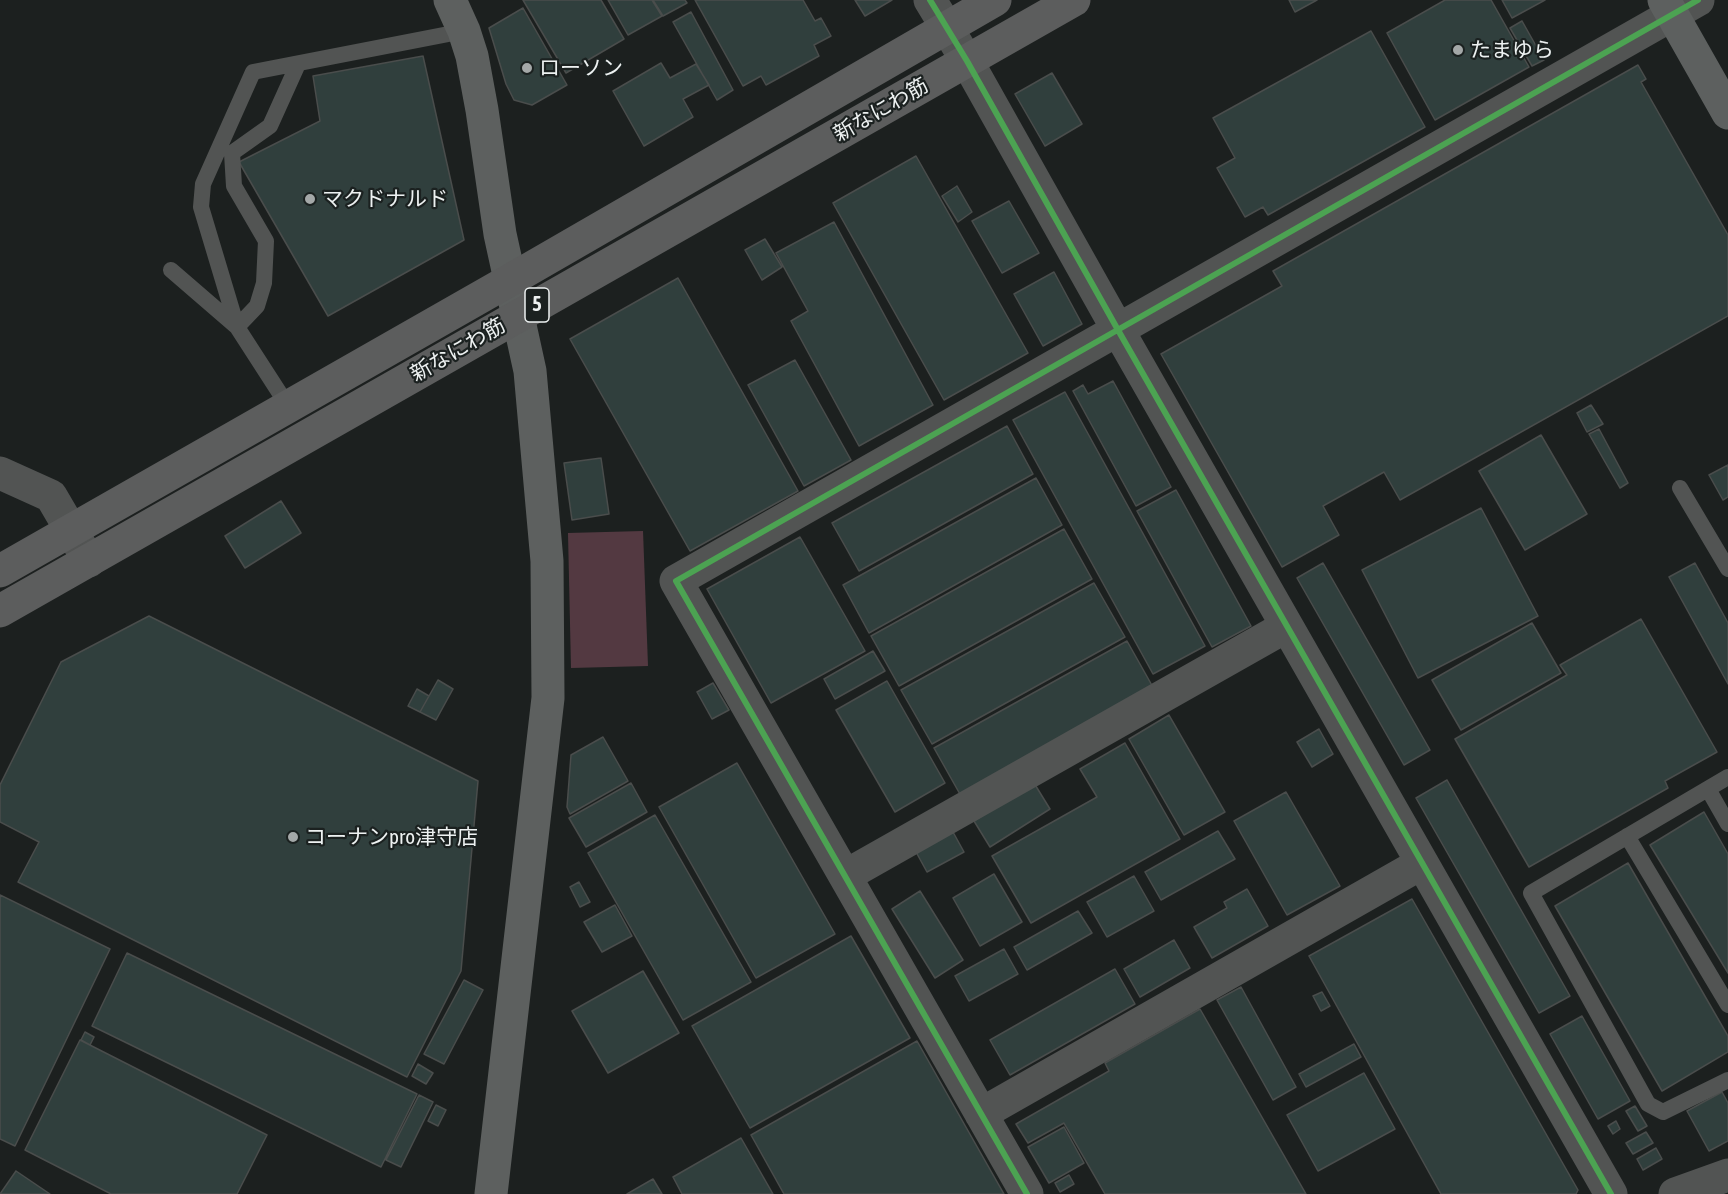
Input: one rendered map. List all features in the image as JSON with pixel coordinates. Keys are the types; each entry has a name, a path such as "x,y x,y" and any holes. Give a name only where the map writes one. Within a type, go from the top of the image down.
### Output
{"main road":[{"name":"新なにわ筋","path":"0,571 996,0"},
{"name":"新なにわ筋","path":"0,611 1074,0"}],"street":[{"path":"450,0 472,56 500,234 512,279 530,371 547,561 548,698 491,1194"},
{"path":"930,0 967,61 1611,1194"},
{"path":"1027,1194 676,581 1118,330 1678,5 1728,113"},
{"path":"0,473 51,496 89,561"},
{"path":"845,876 1287,626"},
{"path":"981,1114 1422,863"},
{"path":"1675,1194 1728,1175"}],"lane":[{"path":"288,406 237,327 201,207 202,184 253,72 464,31"},
{"path":"237,327 257,306 264,283 266,241 234,186 232,153 270,126 298,64"},
{"path":"171,270 237,327"},
{"path":"1680,488 1728,569"},
{"path":"1728,777 1531,893 1648,1104 1663,1112 1728,1080"},
{"path":"1708,789 1728,824"},
{"path":"1627,836 1728,1005"}],"shaded area":[{"path":"643,531 648,666 571,668 568,533"}],"building":[{"path":"523,0 601,0 624,39 566,73"},
{"path":"608,0 652,0 662,16 628,35"},
{"path":"653,0 685,0 687,3 663,16"},
{"path":"695,0 803,0 815,21 821,18 831,36 814,45 819,56 766,85 761,76 743,86"},
{"path":"855,0 892,0 865,16"},
{"path":"1289,0 1317,0 1295,12"},
{"name":"たまゆら","path":"1445,0 1491,0 1529,67 1435,120 1387,33"},
{"path":"1502,0 1545,0 1512,18"},
{"path":"523,8 567,85 532,105 514,100 506,84 489,28"},
{"path":"691,12 733,90 717,100 673,22"},
{"path":"1522,21 1544,60 1532,66 1510,28"},
{"path":"1371,31 1425,127 1268,215 1263,207 1245,217 1217,168 1235,158 1213,118"},
{"path":"423,56 464,240 328,316 239,162 320,121 313,76"},
{"path":"661,63 670,78 696,64 709,85 683,99 693,117 644,146 613,91"},
{"path":"1638,65 1646,79 1641,82 1728,235 1728,316 1400,500 1384,472 1323,506 1339,535 1282,567 1161,354 1282,286 1273,271"},
{"path":"1052,73 1082,124 1045,146 1015,94"},
{"path":"916,156 1028,353 944,400 833,203"},
{"path":"957,186 972,212 958,222 942,196"},
{"path":"1009,201 1039,253 1002,273 972,221"},
{"path":"834,222 933,405 859,446 791,321 808,311 776,253"},
{"path":"765,239 782,267 762,280 745,250"},
{"path":"1054,272 1082,324 1043,346 1014,294"},
{"path":"678,278 798,491 690,551 570,339"},
{"path":"795,360 851,460 804,486 748,385"},
{"path":"1113,381 1171,487 1136,506 1073,391 1083,385 1088,394"},
{"path":"1065,392 1205,646 1153,674 1013,420"},
{"path":"1591,405 1603,424 1587,432 1577,413"},
{"path":"1007,426 1033,474 859,571 832,523"},
{"path":"1599,429 1628,483 1620,488 1589,434"},
{"path":"1541,435 1587,514 1525,550 1479,471"},
{"path":"601,458 609,514 572,520 564,463"},
{"path":"1728,465 1728,497 1723,500 1709,475"},
{"path":"1036,478 1062,525 869,633 843,585"},
{"path":"1176,490 1251,626 1212,647 1137,511"},
{"path":"281,501 301,533 245,568 225,536"},
{"path":"1481,508 1538,616 1418,678 1362,570"},
{"path":"1064,529 1092,579 899,686 871,636"},
{"path":"800,537 865,651 771,703 707,589"},
{"path":"1323,563 1430,750 1404,765 1297,578"},
{"path":"1695,563 1728,623 1728,684 1669,577"},
{"path":"1094,583 1125,637 932,744 901,690"},
{"path":"149,616 478,781 461,971 407,1077 18,882 39,842 0,822 0,785 61,662"},
{"path":"1641,619 1717,752 1665,781 1668,788 1529,867 1455,739 1567,675 1560,665"},
{"path":"1532,623 1561,673 1461,730 1432,680"},
{"path":"1127,641 1154,689 961,796 934,748"},
{"path":"873,651 885,671 835,699 824,679"},
{"path":"438,680 453,689 436,720 420,712"},
{"path":"887,681 945,783 895,812 836,710"},
{"path":"713,683 729,710 712,719 697,692"},
{"path":"417,689 429,696 420,712 408,706"},
{"path":"1169,715 1225,812 1184,835 1129,739"},
{"path":"1319,729 1333,754 1312,767 1297,742"},
{"path":"603,737 628,781 570,814 567,807 571,755"},
{"path":"1125,743 1180,839 1031,923 992,856 1097,797 1080,769"},
{"path":"737,763 835,934 756,978 659,807"},
{"path":"1447,780 1570,996 1539,1013 1416,798"},
{"path":"631,783 647,812 586,847 569,818"},
{"path":"1034,783 1050,809 990,847 974,821"},
{"path":"1286,792 1340,886 1287,915 1234,821"},
{"path":"1704,812 1728,854 1728,973 1650,845"},
{"path":"655,815 751,982 683,1020 588,853"},
{"path":"1218,831 1235,859 1161,900 1145,872"},
{"path":"953,832 964,852 927,872 916,852"},
{"path":"1628,863 1728,1036 1728,1052 1662,1091 1555,906"},
{"path":"994,874 1022,922 980,946 953,898"},
{"path":"1134,876 1154,911 1107,937 1087,902"},
{"path":"579,882 590,902 580,907 570,887"},
{"path":"1247,889 1268,926 1212,958 1194,927 1227,908 1224,902"},
{"path":"920,891 963,960 935,978 892,909"},
{"path":"0,895 110,949 15,1146 0,1139"},
{"path":"1412,899 1578,1190 1576,1194 1441,1194 1309,956"},
{"path":"615,905 632,936 602,952 584,922"},
{"path":"1078,911 1092,933 1027,970 1014,947"},
{"path":"851,936 910,1038 750,1128 692,1026"},
{"path":"1174,940 1190,968 1140,997 1124,969"},
{"path":"1004,949 1018,974 969,1001 955,976"},
{"path":"127,953 417,1094 381,1167 92,1026"},
{"path":"1115,969 1135,1004 1010,1075 990,1040"},
{"path":"643,971 679,1033 608,1073 572,1011"},
{"path":"464,980 483,990 444,1064 424,1054"},
{"path":"1241,987 1296,1087 1273,1100 1217,1000"},
{"path":"1322,992 1330,1006 1321,1011 1313,996"},
{"path":"1200,1009 1306,1194 1105,1194 1064,1123 1028,1143 1016,1124 1109,1071 1105,1063"},
{"path":"1582,1016 1630,1101 1598,1119 1550,1034"},
{"path":"85,1032 94,1037 90,1045 81,1040"},
{"path":"80,1040 267,1135 237,1194 111,1194 25,1150"},
{"path":"917,1041 1004,1194 784,1194 751,1135"},
{"path":"1354,1044 1361,1057 1306,1087 1299,1074"},
{"path":"418,1064 433,1073 426,1084 412,1076"},
{"path":"1364,1073 1395,1129 1318,1171 1287,1115"},
{"path":"1722,1092 1728,1103 1728,1141 1709,1151 1687,1111"},
{"path":"419,1095 433,1102 401,1167 386,1160"},
{"path":"436,1105 446,1110 438,1126 428,1121"},
{"path":"1635,1106 1647,1126 1638,1131 1626,1111"},
{"path":"1616,1121 1620,1129 1613,1134 1608,1126"},
{"path":"1064,1127 1084,1163 1049,1183 1028,1147"},
{"path":"1646,1132 1653,1143 1633,1154 1626,1143"},
{"path":"741,1138 773,1194 682,1194 673,1177"},
{"path":"1656,1148 1662,1159 1643,1170 1637,1159"},
{"path":"16,1171 50,1194 0,1194"},
{"path":"1069,1175 1074,1184 1060,1192 1055,1183"},
{"path":"653,1179 662,1194 627,1194"}],"cycle path":[{"path":"930,0 967,61 1611,1194"},
{"path":"1027,1194 676,581 1698,0"}],"place":[{"name":"たまゆら","path":"1458,50"},
{"name":"ローソン","path":"527,68"},
{"name":"マクドナルド","path":"310,199"},
{"name":"コーナンpro津守店","path":"293,837"}]}
